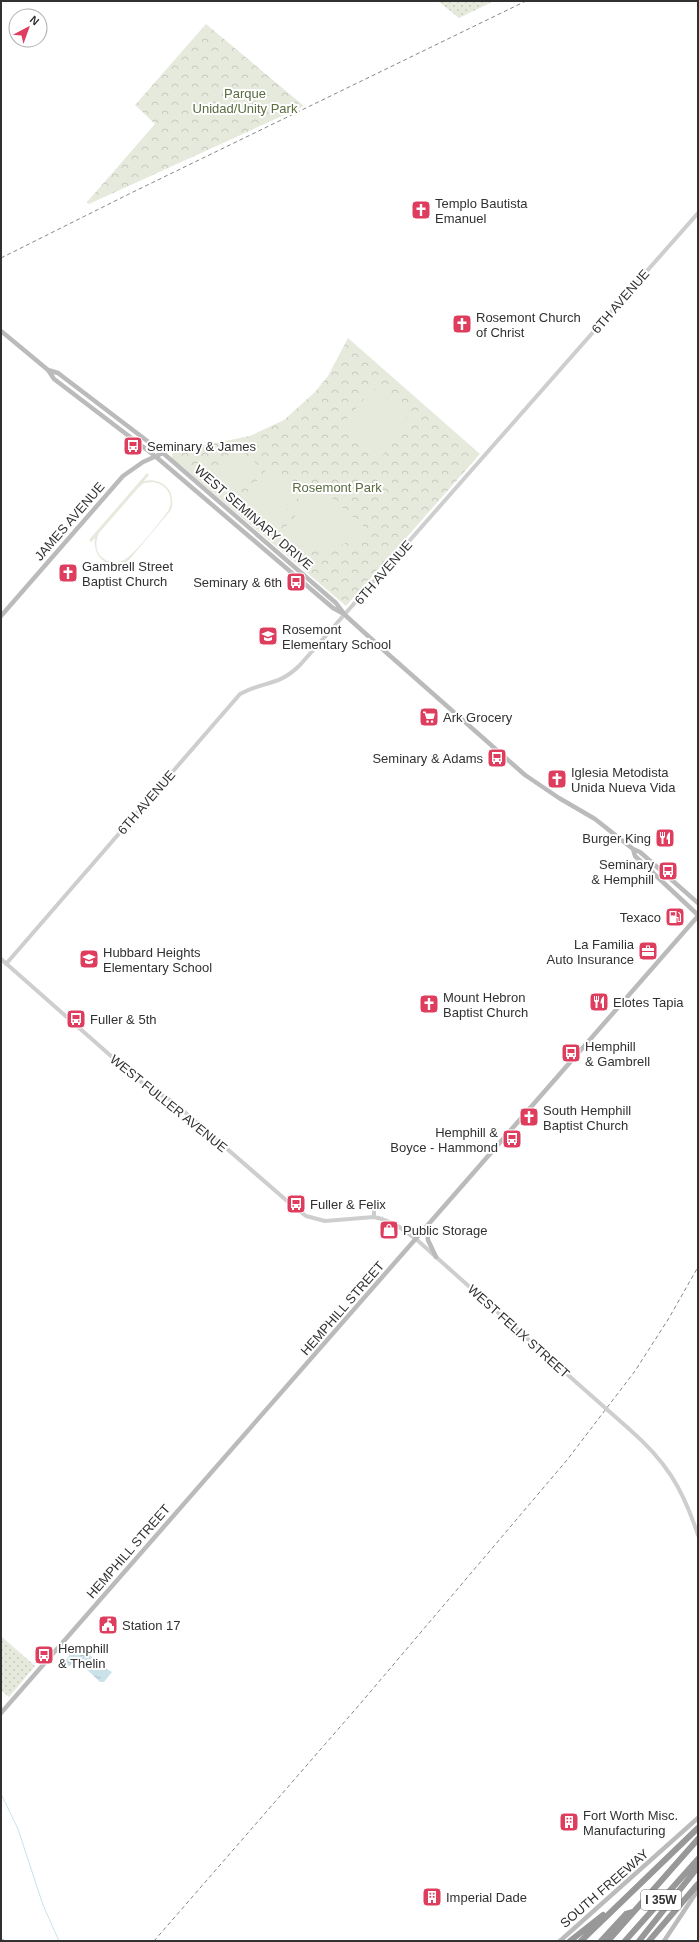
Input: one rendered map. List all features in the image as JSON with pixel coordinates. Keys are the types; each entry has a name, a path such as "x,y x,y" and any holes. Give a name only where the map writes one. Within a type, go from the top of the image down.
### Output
{"highway":[{"path":"581,1941 698,1828"},
{"name":"I 35W","path":"608,1941 698,1839"},
{"name":"I 35W","path":"625,1941 698,1859"},
{"path":"639,1941 698,1866"},
{"path":"649,1941 698,1884"},
{"path":"570,1941 635,1888"},
{"path":"601,1941 626,1914 634,1911"}],"main road":[{"name":"WEST SEMINARY DRIVE","path":"1,331 48,370 54,379 155,456 333,608 345,615 525,774 559,798 595,819 633,849 640,852 698,903"},
{"name":"WEST SEMINARY DRIVE","path":"48,370 58,373 163,453 336,603 345,615"},
{"name":"JAMES AVENUE","path":"1,616 123,476 133,468 163,453"},
{"path":"205,499 210,494"},
{"path":"274,558 279,553"},
{"name":"WEST SEMINARY DRIVE","path":"633,849 635,856 698,915"},
{"name":"HEMPHILL STREET","path":"1,1713 698,915"},
{"path":"427,1226 428,1240 436,1257"},
{"name":"SOUTH FREEWAY","path":"560,1941 698,1818"},
{"path":"664,1941 698,1890"}],"street":[{"name":"6TH AVENUE","path":"6,964 240,694 248,690 276,682 290,675 345,615 698,212"},
{"name":"WEST FULLER AVENUE","path":"1,959 128,1071 150,1089 172,1101 306,1216 325,1221 374,1217 395,1224"},
{"path":"374,1204 374,1217"},
{"name":"WEST FELIX STREET","path":"395,1224 416,1239 642,1440 655,1454 678,1485 685,1498 698,1535"}],"green space":[{"path":"438,1 494,1 459,18"},
{"name":"Parque Unidad/Unity Park","path":"206,24 304,106 89,204 87,202 155,124 135,105"},
{"name":"Rosemont Park","path":"348,338 480,454 346,606 172,458 172,454 175,451 250,436 284,420 315,392 328,376"},
{"path":"372,390 377,390 412,422 377,461 339,428"},
{"path":"236,446 259,466 232,498 208,478"},
{"path":"268,468 300,495 272,527 240,500"},
{"path":"147,473 149,475 144,481 157,481 162,483 170,491 172,497 171,510 129,560 116,565 104,561 97,552 95,545 95,538 91,542 89,540","holes":["153,482 163,486 169,493 171,501 170,506 168,511 147,538 134,552 121,562 111,562 101,557 96,546 99,533 139,487 144,483"]},
{"path":"322,490 369,531 338,547 304,547 282,531 317,491"},
{"path":"1,1636 35,1666 9,1697 1,1690"}],"water":[{"path":"76,1648 84,1649 101,1666 112,1672 104,1682 100,1682 79,1662 62,1669 61,1667"}],"waterway":[{"path":"1,1794 18,1829 43,1905 59,1941"}],"railway":[{"path":"1,258 131,193 526,1"},
{"path":"154,1941 360,1704 567,1460 635,1371 669,1318 698,1267"}],"place":[{"name":"Templo Bautista Emanuel","path":"421,210"},
{"name":"Rosemont Church of Christ","path":"462,324"},
{"name":"Seminary & James","path":"133,446"},
{"name":"Gambrell Street Baptist Church","path":"68,573"},
{"name":"Seminary & 6th","path":"296,582"},
{"name":"Rosemont Elementary School","path":"268,636"},
{"name":"Ark Grocery","path":"429,717"},
{"name":"Seminary & Adams","path":"497,758"},
{"name":"Iglesia Metodista Unida Nueva Vida","path":"557,779"},
{"name":"Burger King","path":"665,838"},
{"name":"Seminary & Hemphill","path":"668,871"},
{"name":"Texaco","path":"675,917"},
{"name":"La Familia Auto Insurance","path":"648,951"},
{"name":"Hubbard Heights Elementary School","path":"89,959"},
{"name":"Elotes Tapia","path":"599,1002"},
{"name":"Mount Hebron Baptist Church","path":"429,1004"},
{"name":"Fuller & 5th","path":"76,1019"},
{"name":"Hemphill & Gambrell","path":"571,1053"},
{"name":"South Hemphill Baptist Church","path":"529,1117"},
{"name":"Hemphill & Boyce - Hammond","path":"512,1139"},
{"name":"Fuller & Felix","path":"296,1204"},
{"name":"Public Storage","path":"389,1230"},
{"name":"Station 17","path":"108,1625"},
{"name":"Hemphill & Thelin","path":"44,1655"},
{"name":"Fort Worth Misc. Manufacturing","path":"569,1822"},
{"name":"Imperial Dade","path":"432,1897"}]}
